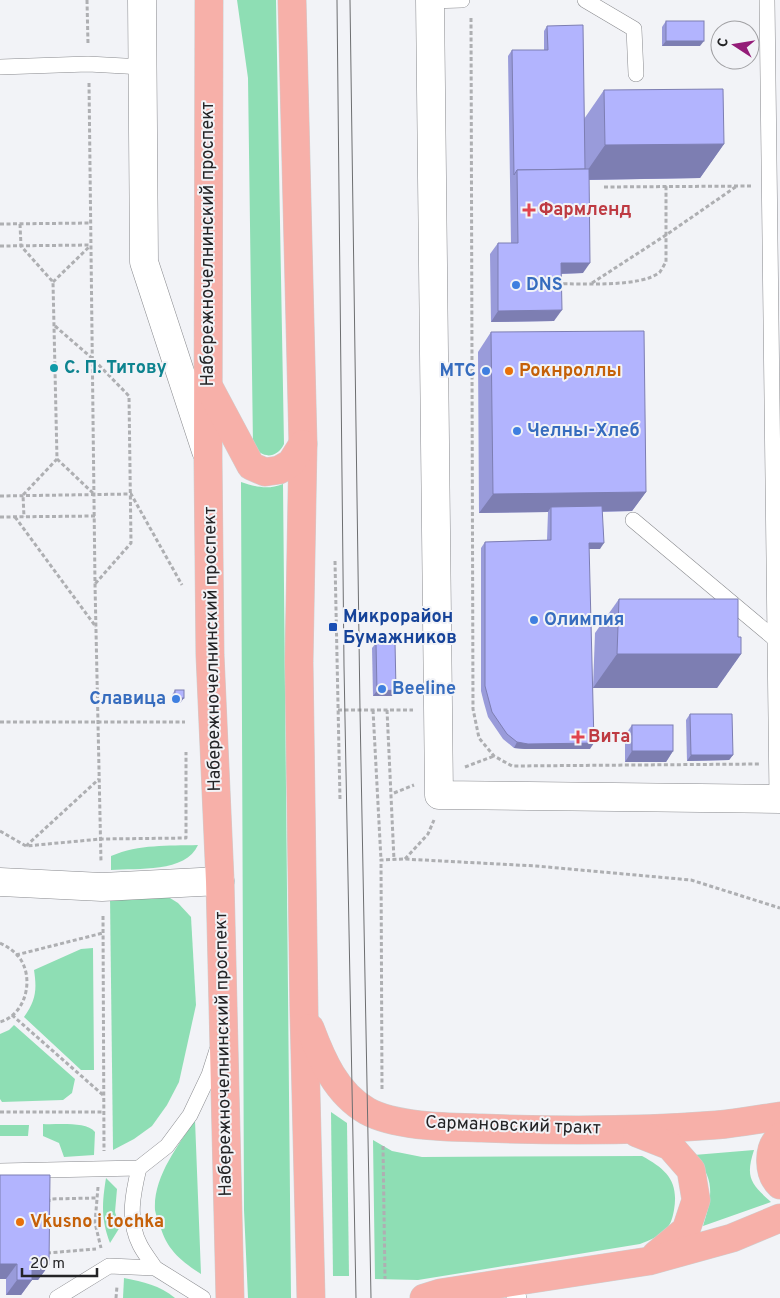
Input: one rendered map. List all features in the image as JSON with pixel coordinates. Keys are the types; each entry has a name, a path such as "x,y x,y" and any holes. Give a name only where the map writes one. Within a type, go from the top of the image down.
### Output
{"main road":[{"name":"Набережночелнинский проспект","path":"209,0 208,458 210,655 220,881 230,1298"},
{"path":"292,0 302,444 299,662 304,1012 311,1298"},
{"path":"208,386 251,466 265,472 279,470 291,463 302,444"},
{"name":"Сармановский тракт","path":"304,1012 322,1059 338,1085 352,1100 367,1111 382,1117 431,1126 507,1129 628,1129 717,1125 780,1116"},
{"path":"628,1129 670,1146 691,1170 696,1200 686,1230 649,1261"},
{"path":"780,1137 775,1141 770,1159 775,1181 780,1186"},
{"path":"424,1298 440,1293 511,1291 649,1261 732,1238 780,1218"}],"street":[{"path":"142,0 144,262 208,458"},
{"path":"430,0 439,795 778,798"},
{"path":"0,882 102,887 220,881"}],"lane":[{"path":"430,0 466,5"},
{"path":"585,0 634,29 636,74"},
{"path":"767,0 774,128 769,186 778,798"},
{"path":"0,67 88,64 143,67"},
{"path":"633,520 777,639"},
{"path":"203,1298 155,1268 139,1244 132,1218 132,1194 139,1168 167,1146 190,1115 209,1075 223,1035"},
{"path":"0,1171 139,1168"},
{"path":"57,1298 109,1266 155,1268"}],"path":[{"path":"87,0 95,584 102,870"},
{"path":"466,5 473,709 479,738 494,756 512,766 776,764"},
{"path":"556,284 631,282 644,280 661,270 666,262 666,186"},
{"path":"592,283 737,186"},
{"path":"604,187 769,186"},
{"path":"0,224 90,223"},
{"path":"20,224 21,246 53,282 57,459 23,495 24,517"},
{"path":"0,246 91,245"},
{"path":"53,282 91,245"},
{"path":"54,326 92,359 129,396 131,543 95,584"},
{"path":"57,459 95,494"},
{"path":"0,496 131,494"},
{"path":"131,494 184,588"},
{"path":"0,517 95,516"},
{"path":"15,517 96,627"},
{"path":"335,560 340,800"},
{"path":"338,710 473,709"},
{"path":"373,710 381,860 382,1088"},
{"path":"387,710 394,860"},
{"path":"0,722 192,723"},
{"path":"185,722 185,730"},
{"path":"0,831 26,846 101,839 186,838 186,748"},
{"path":"26,846 99,779"},
{"path":"404,859 428,834 436,816 439,795"},
{"path":"381,860 404,859 536,866 691,880 780,908"},
{"path":"103,916 104,1154"},
{"path":"16,954 103,933"},
{"path":"0,943 12,950 21,960 26,973 27,987 23,1001 12,1015 0,1022"},
{"path":"12,1015 104,1096"},
{"path":"0,1112 104,1112"},
{"path":"383,1146 385,1279"},
{"path":"39,1253 101,1249 95,1223 96,1198 49,1199 49,1208"},
{"path":"49,1244 49,1253"}],"green space":[{"path":"237,0 276,0 284,444 273,455 260,453 253,445 248,78"},
{"path":"241,482 262,487 283,484 291,1298 248,1298 244,1210"},
{"path":"198,845 192,854 172,865 147,869 111,870 111,856 132,849 154,846"},
{"path":"162,893 178,903 191,917 196,1005 179,1082 167,1105 152,1126 134,1139 113,1150 110,895"},
{"path":"93,948 94,1070 81,1070 24,1017 35,995 34,970 81,949"},
{"path":"14,1025 75,1079 72,1093 63,1100 2,1102 0,1099 0,1034 9,1030"},
{"path":"331,1112 347,1123 349,1276 333,1276"},
{"path":"195,1120 201,1274 170,1248 155,1210 155,1198 162,1174 174,1151"},
{"path":"43,1124 71,1124 91,1129 95,1132 94,1155 64,1157 59,1143 43,1136"},
{"path":"0,1125 29,1125 28,1136 0,1136"},
{"path":"373,1140 392,1151 422,1157 642,1156 658,1166 669,1177 675,1200 673,1215 665,1231 640,1244 418,1280 375,1279"},
{"path":"754,1150 750,1174 754,1185 771,1202 703,1226 710,1200 710,1188 706,1172 694,1155"},
{"path":"106,1178 117,1189 115,1212 120,1227 110,1243 103,1211"},
{"path":"124,1278 157,1287 175,1298 123,1298"}],"building":[{"path":"666,21 704,21 704,41 666,41"},
{"path":"583,25 585,169 517,170 514,175 512,50 548,50 547,26"},
{"path":"723,89 724,144 605,145 604,90"},
{"path":"589,169 590,263 561,263 562,310 498,311 498,243 518,243 517,170"},
{"path":"644,331 646,492 493,494 491,332"},
{"name":"Олимпия","path":"602,506 604,543 589,543 594,743 528,744 517,742 507,734 492,712 485,686 485,542 551,540 551,507"},
{"path":"619,599 738,599 738,637 741,637 741,654 617,654"},
{"path":"395,642 396,690 377,691 376,643"},
{"path":"175,690 184,690 184,698 175,698"},
{"path":"690,714 732,714 733,755 691,755"},
{"path":"632,725 673,725 673,751 632,751"},
{"name":"Vkusno i tochka","path":"0,1175 50,1175 49,1265 32,1265 32,1280 17,1280 17,1264 0,1264"}],"tram line":[{"path":"337,0 344,666 356,1298"},
{"path":"350,0 371,1298"}],"place":[{"name":"Фармленд","path":"529,210"},
{"name":"DNS","path":"516,285"},
{"name":"С. П. Титову","path":"54,368"},
{"name":"МТС","path":"486,371"},
{"name":"Рокнроллы","path":"509,371"},
{"name":"Челны-Хлеб","path":"517,431"},
{"name":"Олимпия","path":"534,620"},
{"name":"Микрорайон Бумажников","path":"333,627"},
{"name":"Beeline","path":"382,689"},
{"name":"Славица","path":"176,699"},
{"name":"Вита","path":"578,737"},
{"name":"Vkusno i tochka","path":"20,1222"}]}
